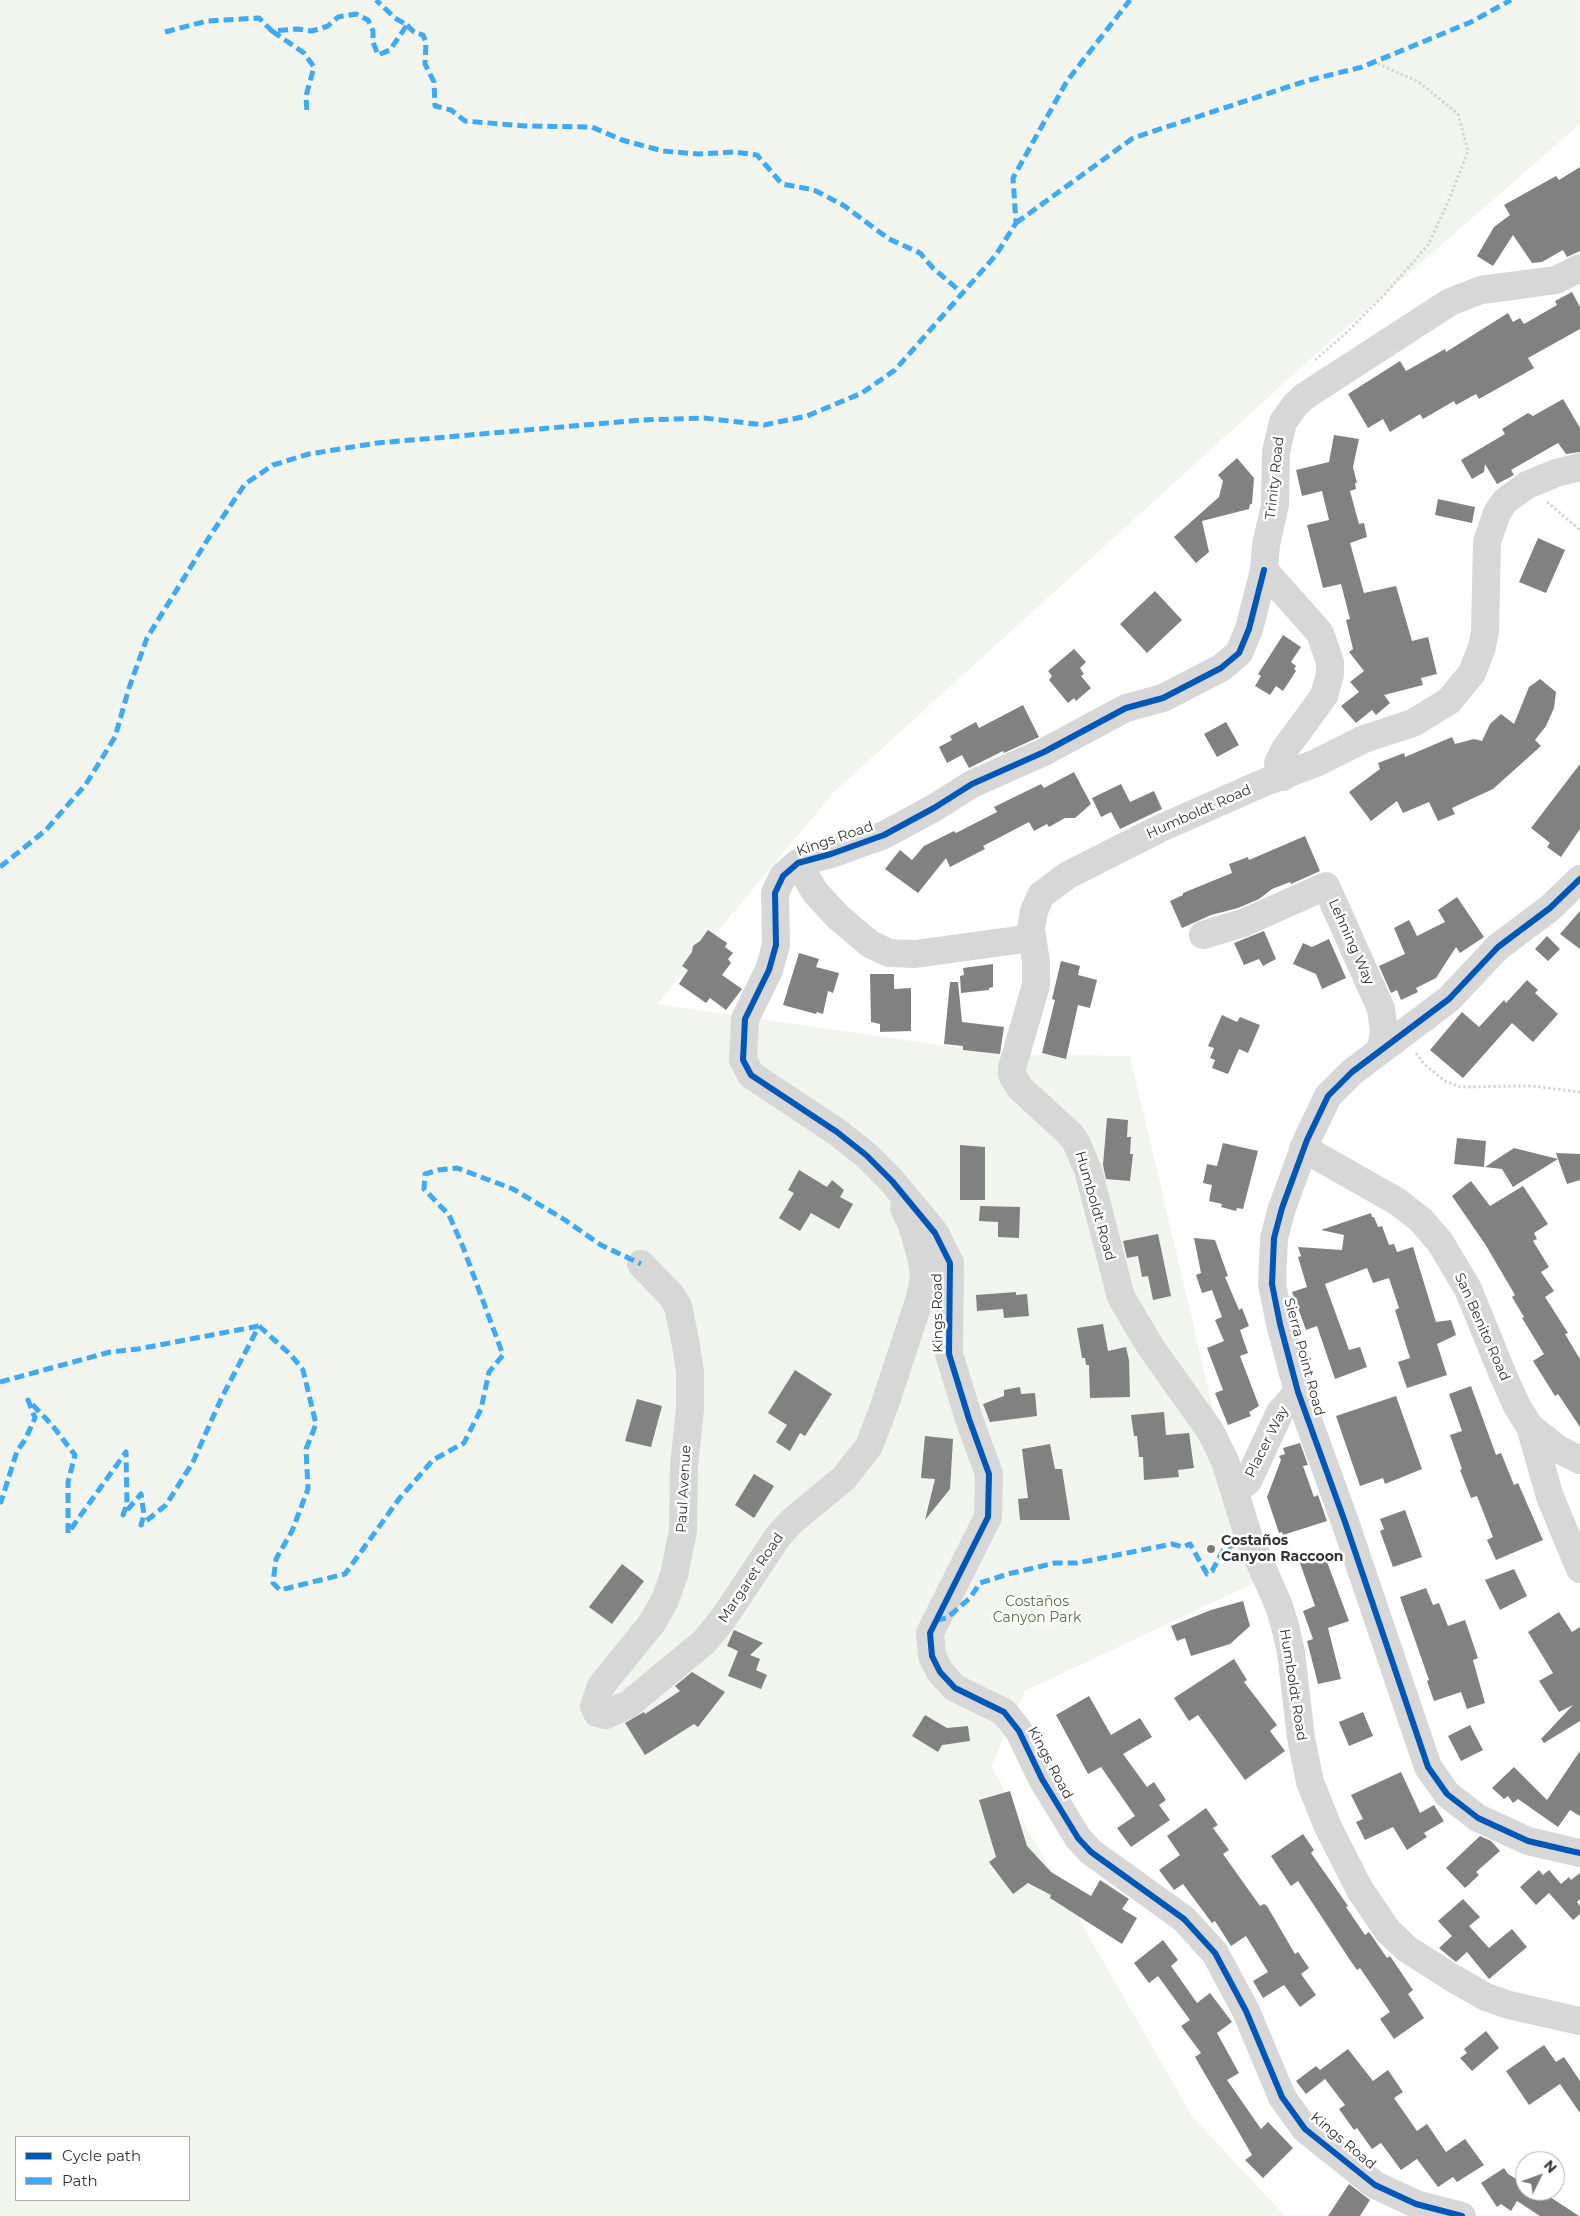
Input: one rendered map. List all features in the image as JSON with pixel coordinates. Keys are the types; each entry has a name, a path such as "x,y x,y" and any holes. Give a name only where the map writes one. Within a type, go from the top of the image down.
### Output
{"street":[{"name":"Trinity Road","path":"1264,570 1266,545 1275,505 1276,452 1279,436 1283,422 1296,404 1450,302 1482,290 1556,280 1580,268"},
{"name":"Humboldt Road","path":"1580,467 1556,473 1526,485 1505,501 1497,513 1487,542 1485,631 1482,647 1472,673 1457,694 1438,709 1413,723 1364,739 1321,761 1263,783 1161,828 1062,879 1046,890 1038,900 1031,929 1036,962 1036,985 1013,1058 1012,1075 1025,1093 1056,1120 1076,1142 1088,1170 1121,1297 1150,1346 1211,1432 1225,1461 1249,1538 1276,1600 1285,1626 1301,1738 1318,1805 1344,1859 1379,1919 1388,1932 1407,1949 1486,1997 1532,2012 1580,2021"},
{"path":"1264,570 1320,633 1330,662 1328,686 1324,696 1284,748 1278,762 1283,777"},
{"name":"Kings Road","path":"1264,570 1249,629 1239,653 1221,668 1163,698 1126,708 1044,752 972,784 934,808 884,835 831,854 798,863 783,876 775,893 776,945 770,970 745,1019 743,1060 751,1075 837,1132 866,1155 892,1181 935,1233 950,1263 949,1354 969,1419 989,1474 988,1516 930,1633 932,1656 940,1672 955,1688 1004,1712 1019,1731 1042,1779 1078,1838 1091,1852 1184,1919 1215,1953 1246,2011 1282,2097 1305,2129 1375,2184 1416,2204 1462,2216"},
{"path":"798,863 815,892 838,917 870,944 889,953 902,955 933,952 1032,938"},
{"name":"Sierra Point Road","path":"1580,879 1550,908 1498,947 1456,992 1352,1072 1328,1096 1316,1116 1303,1148 1278,1223 1274,1238 1272,1270 1274,1297 1298,1392 1342,1514 1419,1746 1434,1778 1447,1794 1467,1810 1491,1825 1542,1846 1580,1853"},
{"name":"Lehning Way","path":"1203,935 1243,923 1326,886 1381,1009 1384,1031 1401,1034"},
{"path":"1381,1009 1400,1019 1401,1034"},
{"name":"San Benito Road","path":"1303,1148 1398,1202 1421,1220 1440,1242 1468,1289 1510,1390 1530,1426 1550,1497 1580,1569"},
{"name":"Margaret Road","path":"594,1706 597,1713 606,1715 629,1704 704,1642 723,1619 779,1534 844,1478 869,1446 920,1298 924,1277 922,1260 912,1225 892,1181"},
{"name":"Paul Avenue","path":"594,1706 601,1686 652,1622 665,1600 674,1575 683,1531 684,1466 690,1408 690,1372 686,1345 678,1306 671,1295 640,1264"},
{"name":"Placer Way","path":"1235,1491 1248,1481 1280,1412 1298,1392"},
{"path":"1530,1426 1558,1449 1580,1460"}],"path":[{"path":"1311,363 1346,334 1386,293 1428,244 1449,200 1468,151 1458,114 1419,82 1374,62"},
{"path":"1553,499 1546,502 1580,530"},
{"path":"1401,1034 1424,1064 1445,1081 1461,1087 1532,1086 1580,1092"}],"green space":[{"name":"Costaños Canyon Park","path":"0,0 1580,0 1580,124 1316,354 834,792 657,1004 1001,1054 1130,1056 1254,1583 1025,1691 991,1766 1192,2116 1285,2216 0,2216"}],"building":[{"path":"1580,167 1580,251 1567,257 1563,250 1542,262 1532,263 1513,235 1493,266 1477,256 1494,227 1510,215 1504,205 1556,176 1559,180"},
{"path":"1572,292 1580,307 1580,329 1528,358 1534,368 1479,399 1476,394 1456,405 1454,401 1423,419 1420,414 1390,432 1383,419 1368,428 1348,394 1400,361 1406,371 1445,349 1446,352 1508,313 1513,322 1520,318 1524,324 1557,305 1555,301"},
{"path":"1563,399 1580,428 1580,452 1566,454 1558,443 1511,470 1514,475 1497,484 1485,464 1484,472 1472,479 1461,460 1505,434 1502,429 1528,413 1533,416"},
{"path":"1334,435 1359,439 1353,467 1357,483 1355,483 1356,489 1350,491 1359,524 1364,523 1367,537 1350,543 1364,593 1396,586 1412,641 1428,637 1437,674 1421,678 1423,685 1384,695 1390,703 1376,715 1372,710 1356,723 1341,706 1359,692 1350,682 1364,671 1349,652 1353,649 1346,620 1350,619 1341,584 1323,588 1307,525 1329,520 1322,491 1302,496 1296,470 1329,462"},
{"path":"1237,458 1254,478 1252,504 1250,504 1249,509 1202,521 1209,552 1196,563 1174,537 1219,497 1223,481 1218,475"},
{"path":"1438,499 1475,507 1472,523 1435,515"},
{"path":"1538,538 1565,550 1546,593 1519,582"},
{"path":"1155,591 1182,620 1147,653 1120,624"},
{"path":"1283,635 1301,647 1291,662 1296,666 1294,669 1296,671 1283,691 1276,686 1270,695 1255,686 1261,676 1258,674"},
{"path":"1074,649 1086,662 1080,668 1084,674 1081,676 1091,688 1076,701 1074,698 1068,703 1049,680 1052,676 1048,671"},
{"path":"1540,679 1556,692 1554,708 1546,726 1535,740 1541,746 1493,789 1452,808 1455,814 1438,821 1429,802 1403,813 1397,801 1371,821 1349,792 1380,769 1378,763 1404,753 1405,757 1452,737 1455,744 1474,739 1482,741 1490,724 1501,714 1514,724 1529,687"},
{"path":"1023,705 1039,737 1004,753 1003,751 969,768 962,755 947,763 939,747 952,740 950,736 976,722 979,728"},
{"path":"1226,722 1239,745 1217,757 1204,734"},
{"path":"1580,764 1580,829 1561,857 1547,847 1550,843 1531,828"},
{"path":"1074,772 1091,804 1075,818 1065,818 1049,827 1047,824 1034,831 1029,822 983,846 985,849 950,867 946,858 918,893 885,869 900,850 912,860 924,846 954,831 956,833 997,812 994,807 1041,784 1044,788"},
{"path":"1121,784 1130,802 1154,791 1162,809 1120,829 1111,812 1101,817 1092,798"},
{"path":"1305,836 1320,871 1291,884 1290,882 1272,889 1259,899 1238,908 1211,915 1182,928 1170,901 1183,895 1183,893 1232,873 1229,864 1248,857 1249,860"},
{"path":"1457,897 1484,937 1460,953 1456,947 1436,978 1416,988 1418,992 1401,1000 1397,990 1391,993 1379,966 1405,954 1394,928 1409,920 1417,936 1445,922 1438,910"},
{"path":"1580,911 1580,949 1560,934"},
{"path":"708,930 727,943 725,947 733,953 728,959 731,963 722,975 742,989 726,1010 710,998 706,1003 679,984 688,970 682,966 692,952 693,946 700,941"},
{"path":"1264,931 1276,959 1263,966 1259,959 1244,965 1234,943"},
{"path":"1547,936 1560,949 1548,961 1535,949"},
{"path":"1329,939 1346,978 1322,989 1316,974 1293,964 1303,943 1312,947"},
{"path":"799,953 819,959 816,967 839,973 833,993 828,991 823,1014 817,1012 816,1014 783,1005"},
{"path":"1061,961 1080,966 1078,975 1097,980 1090,1008 1078,1005 1066,1059 1042,1053 1055,1000 1052,999"},
{"path":"993,964 993,987 989,988 989,990 961,993 960,976 964,975 963,968"},
{"path":"870,974 894,974 894,989 911,988 911,1031 880,1032 880,1024 871,1022"},
{"path":"1527,980 1538,990 1535,993 1558,1014 1533,1042 1512,1023 1463,1078 1430,1050 1462,1012 1479,1027 1504,1000 1506,1003"},
{"path":"950,982 958,982 962,1022 1004,1027 1000,1054 963,1050 963,1046 944,1044"},
{"path":"1222,1015 1237,1022 1240,1017 1260,1025 1248,1053 1239,1049 1228,1074 1212,1068 1215,1060 1210,1058 1214,1048 1208,1046"},
{"path":"1107,1118 1128,1120 1127,1137 1131,1137 1130,1154 1133,1154 1130,1181 1106,1179 1103,1165"},
{"path":"1457,1138 1486,1141 1484,1167 1454,1164"},
{"path":"1223,1143 1258,1151 1243,1209 1237,1208 1236,1211 1221,1207 1222,1204 1209,1201 1212,1185 1203,1183 1207,1164 1217,1166"},
{"path":"960,1145 985,1147 985,1200 960,1200"},
{"path":"1514,1148 1558,1159 1513,1187 1502,1169 1485,1167"},
{"path":"1556,1153 1580,1154 1580,1180 1567,1184"},
{"path":"799,1170 827,1187 832,1180 844,1190 840,1197 853,1204 839,1229 811,1213 800,1231 779,1218 794,1193 788,1190"},
{"path":"1471,1181 1490,1206 1523,1186 1548,1224 1534,1233 1537,1239 1533,1241 1549,1267 1541,1272 1554,1291 1545,1297 1568,1333 1565,1334 1580,1359 1580,1427 1558,1394 1555,1396 1533,1361 1544,1354 1522,1318 1524,1317 1512,1297 1515,1295 1485,1244 1452,1196"},
{"path":"980,1206 1020,1207 1019,1238 998,1237 998,1222 979,1221"},
{"path":"1371,1213 1378,1227 1382,1226 1389,1245 1394,1244 1397,1252 1413,1247 1436,1322 1451,1320 1456,1335 1437,1344 1447,1375 1407,1388 1398,1362 1410,1358 1395,1310 1399,1308 1389,1278 1373,1283 1367,1268 1325,1284 1349,1350 1360,1347 1367,1367 1335,1379 1317,1326 1306,1330 1292,1292 1307,1287 1298,1257 1301,1256 1298,1247 1342,1250 1344,1235 1321,1230"},
{"path":"1158,1234 1171,1296 1153,1300 1148,1276 1142,1277 1138,1256 1127,1258 1123,1241"},
{"path":"1194,1238 1215,1240 1228,1276 1225,1277 1239,1310 1242,1308 1249,1326 1240,1330 1248,1353 1240,1356 1259,1406 1249,1412 1251,1416 1228,1425 1215,1393 1223,1390 1207,1348 1224,1341 1215,1320 1222,1317 1212,1290 1202,1293 1196,1275 1201,1273"},
{"path":"1016,1292 1016,1295 1027,1294 1029,1316 1004,1318 1003,1309 977,1311 976,1295"},
{"path":"1103,1324 1108,1351 1126,1347 1129,1360 1130,1397 1090,1398 1089,1365 1086,1365 1085,1358 1082,1358 1077,1328"},
{"path":"795,1370 832,1394 805,1436 800,1433 790,1451 776,1442 787,1425 768,1413"},
{"path":"1471,1386 1496,1455 1501,1453 1514,1485 1518,1483 1543,1540 1496,1560 1487,1540 1493,1537 1477,1496 1471,1498 1460,1470 1462,1469 1450,1435 1462,1431 1449,1394"},
{"path":"1020,1387 1021,1394 1035,1393 1037,1416 990,1422 983,1404 1004,1396 1004,1390"},
{"path":"1396,1396 1422,1469 1385,1484 1383,1478 1360,1486 1336,1416"},
{"path":"637,1399 662,1406 651,1447 625,1441"},
{"path":"1164,1412 1166,1435 1189,1433 1194,1468 1178,1470 1179,1477 1144,1480 1143,1457 1139,1457 1137,1436 1134,1436 1131,1415"},
{"path":"925,1436 953,1439 950,1489 925,1520 935,1479 921,1478"},
{"path":"1300,1443 1308,1465 1303,1466 1314,1497 1318,1495 1327,1521 1283,1535 1282,1532 1279,1533 1267,1497 1281,1460 1279,1456 1285,1454 1283,1448"},
{"path":"1050,1444 1055,1469 1062,1469 1070,1520 1020,1520 1018,1499 1028,1498 1022,1449"},
{"path":"754,1474 774,1486 754,1518 735,1505"},
{"path":"1405,1510 1422,1557 1393,1567 1380,1531 1384,1529 1380,1519"},
{"path":"1323,1551 1349,1621 1328,1628 1341,1679 1318,1684 1307,1641 1313,1639 1303,1611 1315,1606 1299,1560"},
{"path":"622,1564 644,1581 612,1624 589,1607"},
{"path":"1514,1569 1527,1596 1500,1610 1485,1580"},
{"path":"1426,1588 1433,1605 1439,1603 1448,1626 1465,1620 1478,1658 1473,1660 1485,1703 1467,1709 1461,1692 1434,1701 1427,1681 1429,1680 1400,1597"},
{"path":"1243,1601 1250,1626 1230,1644 1191,1656 1185,1638 1177,1641 1171,1626 1211,1610"},
{"path":"1559,1612 1572,1632 1580,1627 1580,1721 1544,1743 1541,1739 1573,1705 1559,1712 1539,1681 1553,1673 1528,1632"},
{"path":"734,1630 763,1643 750,1655 760,1659 756,1670 767,1675 761,1689 728,1676 738,1651 727,1646"},
{"path":"1234,1659 1247,1680 1244,1682 1277,1725 1270,1731 1285,1751 1245,1780 1198,1715 1189,1721 1174,1698"},
{"path":"692,1672 725,1692 698,1727 694,1724 645,1755 625,1723 644,1712 645,1714 680,1691 675,1686"},
{"path":"1089,1696 1111,1735 1140,1718 1152,1737 1123,1754 1147,1787 1154,1782 1166,1800 1159,1805 1170,1820 1131,1847 1117,1828 1135,1816 1101,1767 1088,1774 1056,1715"},
{"path":"1363,1712 1373,1736 1349,1746 1339,1722"},
{"path":"925,1715 947,1728 968,1726 970,1741 942,1745 938,1752 912,1736"},
{"path":"1470,1725 1483,1750 1461,1761 1448,1736"},
{"path":"1580,1751 1580,1816 1570,1810 1558,1827 1518,1799 1513,1803 1508,1796 1504,1799 1492,1788 1514,1767 1547,1800"},
{"path":"1401,1772 1420,1813 1434,1805 1444,1821 1424,1833 1427,1837 1407,1850 1393,1827 1365,1840 1356,1822 1363,1819 1351,1795"},
{"path":"1010,1791 1027,1846 1051,1872 1091,1896 1100,1880 1129,1899 1122,1909 1137,1918 1122,1944 1050,1898 1051,1895 1028,1883 1013,1894 989,1862 996,1857 979,1800"},
{"path":"1206,1808 1218,1825 1213,1828 1229,1850 1223,1854 1260,1906 1264,1904 1267,1906 1295,1954 1298,1952 1309,1968 1301,1974 1316,1995 1300,2007 1284,1985 1263,1998 1253,1981 1268,1972 1246,1936 1231,1946 1215,1921 1212,1923 1183,1884 1174,1890 1159,1870 1180,1855 1167,1836"},
{"path":"1303,1834 1314,1850 1311,1853 1348,1906 1346,1907 1365,1935 1369,1932 1387,1958 1390,1956 1413,1990 1408,1994 1424,2018 1394,2039 1380,2019 1390,2012 1360,1968 1357,1970 1298,1881 1291,1886 1271,1856"},
{"path":"1480,1836 1491,1841 1500,1851 1476,1872 1479,1875 1465,1888 1446,1868"},
{"path":"1539,1870 1543,1875 1549,1870 1561,1884 1569,1877 1571,1880 1580,1873 1580,1899 1577,1902 1580,1906 1580,1914 1573,1920 1549,1893 1536,1905 1520,1887"},
{"path":"1463,1899 1480,1917 1469,1926 1489,1948 1512,1929 1527,1947 1489,1979 1467,1952 1456,1962 1439,1948 1452,1936 1438,1921"},
{"path":"1163,1940 1178,1960 1171,1966 1197,2003 1210,1993 1232,2022 1217,2033 1239,2073 1227,2080 1261,2129 1268,2122 1293,2148 1263,2178 1245,2160 1252,2155 1195,2057 1201,2053 1181,2026 1190,2020 1158,1976 1149,1983 1134,1963"},
{"path":"1486,2031 1499,2048 1472,2071 1460,2058 1467,2053 1464,2049"},
{"path":"1544,2045 1556,2062 1564,2057 1580,2081 1580,2113 1560,2084 1529,2105 1506,2071"},
{"path":"1348,2049 1373,2081 1388,2070 1403,2092 1394,2098 1417,2131 1427,2124 1446,2152 1465,2139 1484,2165 1457,2182 1453,2177 1438,2187 1417,2159 1401,2170 1381,2143 1372,2149 1357,2128 1354,2130 1339,2109 1345,2105 1325,2079 1306,2094 1296,2081 1316,2066 1320,2070"},
{"path":"1504,2168 1508,2174 1515,2178 1515,2201 1517,2201 1511,2211 1501,2204 1497,2207 1481,2183"},
{"path":"1349,2184 1370,2200 1360,2216 1328,2216"},
{"path":"1517,2201 1556,2201 1579,2216 1540,2216"}],"marked path":[{"path":"165,32 207,21 259,18 272,31 297,29 312,31 328,26 338,17 356,14 368,20 373,31 373,42 378,55 390,50 407,25 395,18 376,0"},
{"path":"0,867 46,830 86,784 115,737 129,688 147,638 208,539 245,484 273,465 309,454 377,443 642,420 704,418 764,425 807,416 862,393 895,370 996,255 1016,223 1013,178 1067,81 1130,0"},
{"path":"1016,223 1133,138 1306,81 1362,67 1471,22 1511,0"},
{"path":"407,25 414,32 423,35 426,42 425,64 434,82 435,106 451,110 465,121 525,126 592,127 622,140 663,151 698,154 735,152 757,155 782,184 814,190 843,205 889,239 920,253 933,268 962,293"},
{"path":"272,31 304,53 314,67 306,96 307,114"},
{"path":"259,1326 291,1355 303,1370 316,1424 306,1449 308,1489 292,1531 276,1559 273,1583 280,1590 345,1574 399,1499 433,1460 464,1443 481,1409 489,1372 503,1355 463,1247 449,1215 424,1189 425,1174 438,1170 457,1168 513,1189 562,1218 601,1245 641,1264"},
{"path":"0,1382 110,1352 138,1349 259,1326"},
{"path":"0,1499 1,1502 17,1451 25,1440 35,1418 28,1400 52,1425 75,1455 68,1482 68,1533 126,1452 127,1504 123,1515 141,1494 144,1515 141,1525 166,1505 193,1462 221,1399 259,1326"},
{"path":"936,1620 947,1618 970,1598 980,1583 1008,1574 1055,1563 1077,1563 1172,1544 1183,1547 1190,1544 1207,1574 1212,1571 1224,1549 1249,1538"}],"cycle path":[{"path":"1264,570 1249,629 1239,653 1221,668 1163,698 1126,708 1044,752 972,784 934,808 884,835 831,854 798,863 783,876 775,893 776,945 769,970 745,1019 743,1060 751,1075 837,1132 866,1155 892,1181 935,1233 950,1263 949,1354 969,1419 989,1474 988,1517 930,1633 932,1656 940,1672 955,1688 1004,1712 1019,1731 1042,1779 1078,1838 1091,1852 1184,1919 1215,1953 1246,2011 1282,2097 1305,2129 1375,2185 1416,2204 1462,2216"},
{"path":"1580,879 1550,908 1498,947 1449,999 1352,1072 1328,1096 1307,1140 1282,1208 1274,1238 1272,1284 1280,1324 1298,1392 1345,1522 1428,1767 1447,1794 1478,1818 1528,1841 1580,1853"}],"place":[{"name":"Costaños Canyon Raccoon","path":"1211,1549"}]}
